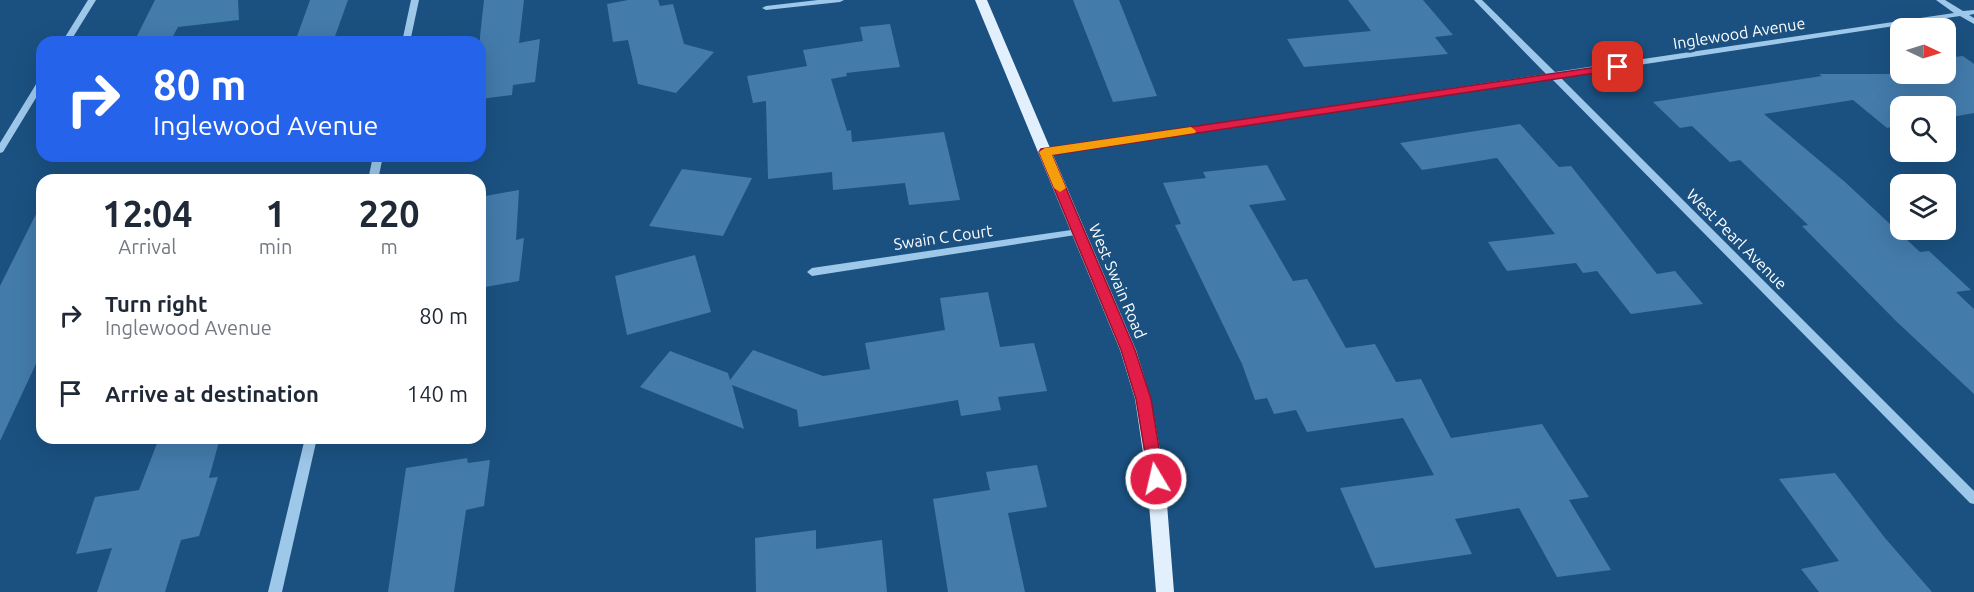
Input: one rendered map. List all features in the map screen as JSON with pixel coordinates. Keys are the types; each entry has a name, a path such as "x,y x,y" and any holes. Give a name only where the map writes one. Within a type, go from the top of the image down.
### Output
{"main road":[{"name":"West Swain Road","path":"981,0 1128,350 1143,399 1156,479 1164,592"}],"street":[{"path":"70,36 92,0"},
{"path":"407,36 416,0"},
{"path":"766,9 840,0"},
{"name":"West Pearl Avenue","path":"1478,0 1974,499"},
{"path":"1940,0 1974,22"},
{"name":"Inglewood Avenue","path":"1045,152 1974,12"},
{"path":"0,150 36,91"},
{"name":"Swain C Court","path":"812,272 1078,232"},
{"path":"275,592 311,444"}],"building":[{"path":"155,0 238,0 239,20 178,27 173,36 137,36"},
{"path":"310,0 348,0 335,36 297,36"},
{"path":"484,0 524,0 519,43 540,39 535,82 513,85 512,95 486,98 486,36 480,36"},
{"path":"628,0 658,0 660,6 673,4 684,44 714,52 676,93 638,84 628,40 613,42 607,4"},
{"path":"1073,0 1119,0 1157,96 1113,102"},
{"path":"1348,0 1423,0 1453,35 1435,37 1448,54 1304,67 1287,39 1371,31"},
{"path":"890,24 900,67 846,73 847,76 831,79 847,131 851,130 852,142 944,132 960,200 909,205 905,183 833,190 832,172 768,179 766,101 753,103 747,76 807,66 803,50 863,41 860,27"},
{"path":"1963,56 1974,64 1974,113 1956,116 1956,96 1890,96 1890,127 1887,128 1853,100 1764,114 1845,182 1890,224 1890,240 1907,240 1920,252 1929,251 1971,290 1956,292 1974,309 1974,394 1897,322 1802,226 1808,225 1740,160 1730,162 1692,126 1680,128 1653,102 1822,76 1819,74 1890,74 1890,84 1956,84 1956,57"},
{"path":"1520,124 1559,167 1571,166 1657,274 1675,271 1703,304 1631,314 1597,271 1583,273 1576,263 1507,271 1488,242 1555,234 1497,158 1422,170 1400,143"},
{"path":"1267,165 1286,200 1249,205 1293,281 1307,279 1346,348 1375,344 1396,382 1421,379 1451,438 1542,424 1589,497 1569,500 1611,570 1557,577 1519,508 1455,519 1472,554 1375,568 1340,488 1434,475 1403,418 1307,432 1296,410 1274,414 1267,398 1255,400 1242,364 1175,225 1181,224 1163,183 1206,178 1203,172"},
{"path":"682,169 752,178 723,236 649,226"},
{"path":"519,190 516,240 524,238 519,281 486,287 486,196"},
{"path":"36,214 36,364 0,441 0,286"},
{"path":"695,255 711,312 627,335 615,276"},
{"path":"988,292 1000,347 1034,343 1047,391 998,397 1001,410 961,416 958,400 799,427 797,410 732,385 744,429 640,387 670,351 728,373 730,380 753,350 823,376 870,369 865,343 945,330 940,298"},
{"path":"157,444 218,444 209,478 218,477 199,536 181,540 165,592 97,592 112,548 76,554 95,497 139,490"},
{"path":"467,458 468,463 490,460 484,506 466,510 454,592 388,592 406,468"},
{"path":"1037,465 1047,507 1008,513 1025,592 948,592 933,499 990,490 986,472"},
{"path":"1835,473 1885,538 1932,592 1819,592 1801,569 1839,561 1779,479"},
{"path":"816,530 816,549 882,540 887,592 756,592 755,538"}],"slow traffic":[{"path":"1060,188 1045,152 1191,131"}],"route":[{"path":"1156,479 1143,399 1128,350 1045,152 1618,67"}]}
